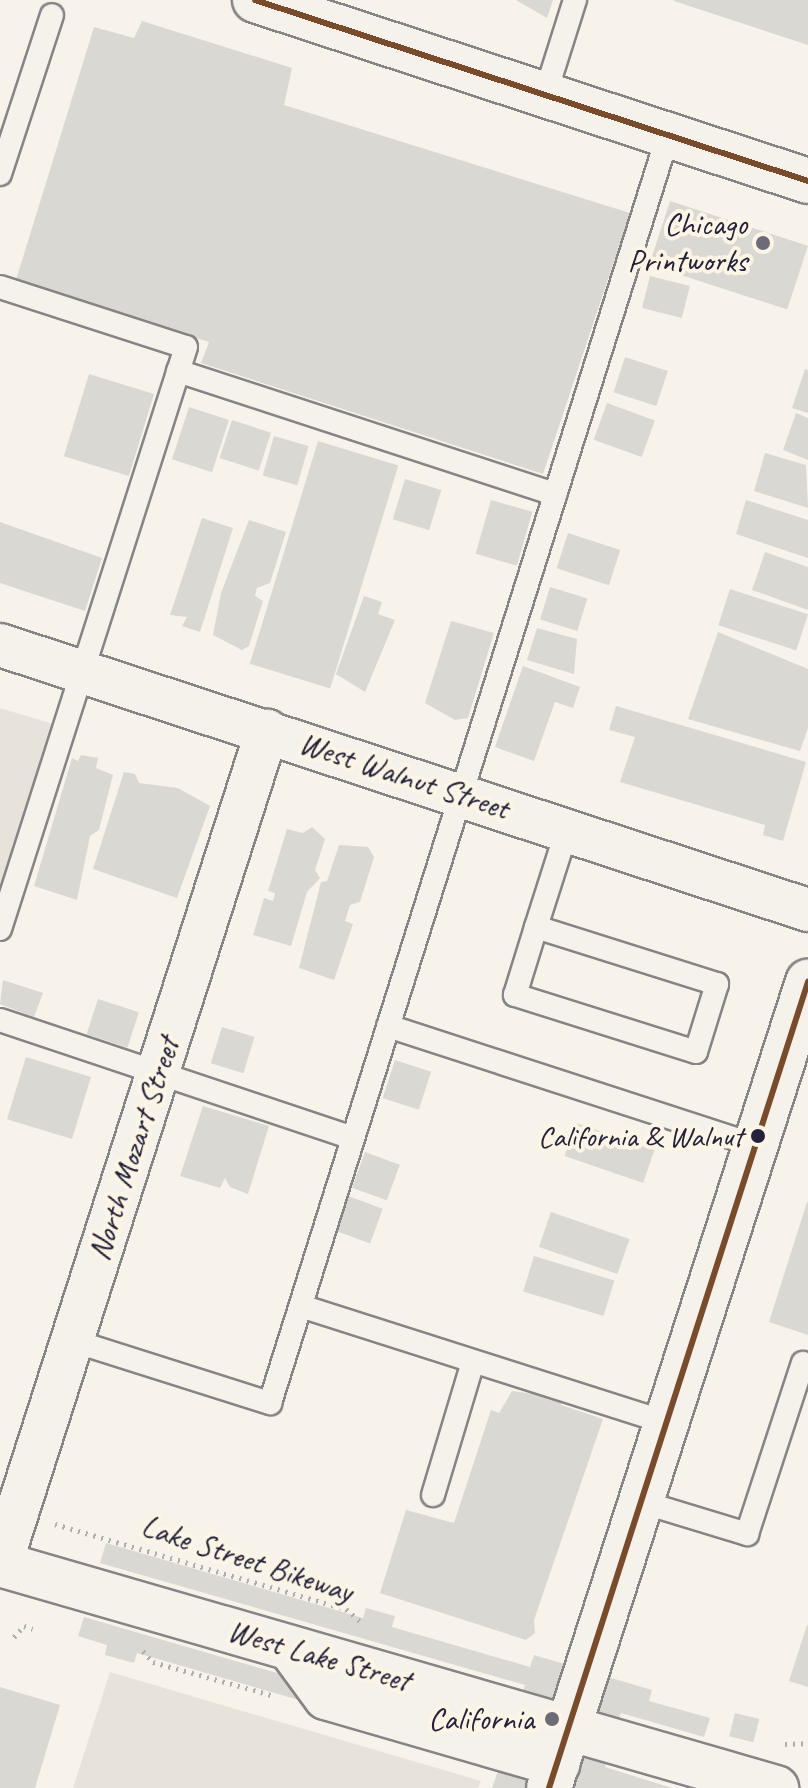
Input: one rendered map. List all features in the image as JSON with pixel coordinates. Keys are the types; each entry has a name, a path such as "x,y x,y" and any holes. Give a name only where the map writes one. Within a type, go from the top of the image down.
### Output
{"street":[{"path":"255,0 808,181"},
{"name":"West Walnut Street","path":"0,645 808,910"},
{"name":"North Mozart Street","path":"1,1564 267,731"},
{"path":"561,1754 645,1503 808,982"},
{"name":"West Lake Street","path":"1,1564 290,1648 561,1754 616,1741 776,1788"},
{"path":"290,1648 326,1697 561,1754 674,1730 686,1762"},
{"path":"561,1754 616,1741"}],"lane":[{"path":"545,95 575,0"},
{"path":"0,174 52,15"},
{"path":"74,1341 270,1403 668,135"},
{"path":"0,287 186,347 0,929"},
{"path":"178,371 555,494"},
{"path":"536,927 717,984 696,1052 515,995 536,927 567,830"},
{"path":"0,1020 353,1138"},
{"path":"388,1026 757,1146"},
{"path":"301,1306 670,1424"},
{"path":"433,1495 473,1362"},
{"path":"645,1503 747,1534 803,1363"}],"path":[{"name":"Lake Street Bikeway","path":"19,1514 346,1609 376,1626"},
{"path":"28,1617 42,1621"},
{"path":"14,1637 24,1626 33,1629"},
{"path":"127,1645 153,1662 303,1704 326,1697"}],"shaded area":[{"path":"0,708 53,724 0,895"},
{"path":"110,1672 481,1781 478,1788 73,1788"}],"building":[{"path":"516,0 553,0 547,18"},
{"path":"808,0 808,45 674,1"},
{"path":"142,21 292,68 284,105 630,213 543,474 201,363 209,342 16,280 94,27 134,38"},
{"path":"670,201 808,246 787,310 649,265"},
{"path":"650,276 690,286 682,318 642,308"},
{"path":"625,357 668,371 656,406 614,392"},
{"path":"805,369 808,370 808,413 792,408"},
{"path":"89,374 154,394 129,476 64,456"},
{"path":"607,403 655,420 642,457 594,440"},
{"path":"189,407 229,420 212,472 172,459"},
{"path":"796,413 808,418 808,460 783,450"},
{"path":"232,420 271,433 259,471 220,458"},
{"path":"274,436 309,446 297,485 263,475"},
{"path":"318,441 398,466 330,688 250,664"},
{"path":"765,453 806,465 808,508 754,491"},
{"path":"405,479 441,490 429,530 393,519"},
{"path":"491,500 532,512 517,566 476,554"},
{"path":"746,500 808,520 808,558 736,534"},
{"path":"202,518 233,528 200,632 182,626 187,617 170,615"},
{"path":"249,520 286,532 270,583 257,588 255,596 263,601 249,646 242,650 213,635 221,593"},
{"path":"0,522 102,558 85,611 0,583"},
{"path":"568,533 620,550 609,585 557,568"},
{"path":"765,552 808,567 808,610 752,590"},
{"path":"550,587 587,598 577,631 540,620"},
{"path":"730,589 808,614 796,650 718,625"},
{"path":"364,596 382,602 378,614 395,620 365,692 336,674"},
{"path":"451,621 494,633 468,718 455,720 425,703"},
{"path":"537,628 577,639 574,674 527,660"},
{"path":"718,632 808,669 808,728 800,751 688,719"},
{"path":"523,666 580,687 573,708 555,702 534,761 495,747"},
{"path":"616,706 806,762 783,841 763,835 765,825 620,782 635,737 609,730"},
{"path":"81,755 98,758 96,768 113,775 99,830 90,836 77,900 34,886 72,758 78,761"},
{"path":"124,772 135,774 139,783 178,788 210,806 177,898 93,869"},
{"path":"312,827 325,839 315,870 320,878 307,892 291,946 253,935 264,898 273,901 275,893 268,891 287,829 303,833"},
{"path":"339,845 368,847 374,857 360,902 350,905 345,921 353,924 334,980 299,968 321,882 327,881"},
{"path":"3,980 43,993 34,1017 0,1004"},
{"path":"98,999 139,1012 127,1047 87,1034"},
{"path":"222,1027 255,1037 243,1073 211,1063"},
{"path":"26,1057 91,1077 72,1139 7,1119"},
{"path":"395,1060 431,1072 419,1110 383,1098"},
{"path":"203,1106 269,1126 248,1194 230,1187 225,1178 220,1188 180,1176"},
{"path":"576,1123 654,1150 643,1183 565,1156"},
{"path":"365,1152 400,1165 387,1200 352,1188"},
{"path":"348,1196 383,1209 370,1243 335,1231"},
{"path":"808,1202 808,1335 769,1322"},
{"path":"551,1212 629,1239 617,1274 539,1247"},
{"path":"534,1256 614,1281 604,1316 523,1291"},
{"path":"512,1391 562,1398 561,1405 603,1419 534,1620 535,1633 526,1640 380,1593 406,1510 454,1523 491,1410 499,1413"},
{"path":"106,1543 363,1618 366,1608 395,1616 392,1627 530,1667 534,1655 652,1690 649,1701 710,1718 704,1737 621,1713 616,1727 520,1700 525,1685 100,1563"},
{"path":"84,1617 508,1740 609,1754 605,1767 672,1788 492,1788 502,1759 137,1653 134,1663 105,1655 107,1645 78,1636"},
{"path":"808,1625 808,1687 789,1681"},
{"path":"0,1687 60,1705 35,1788 0,1788"},
{"path":"735,1713 759,1719 753,1742 729,1736"}],"transit line":[{"path":"255,0 808,181"},
{"path":"549,1788 808,982"}],"place":[{"name":"Chicago Printworks","path":"763,243"},
{"name":"California & Walnut","path":"758,1136"},
{"name":"California","path":"552,1719"}]}
